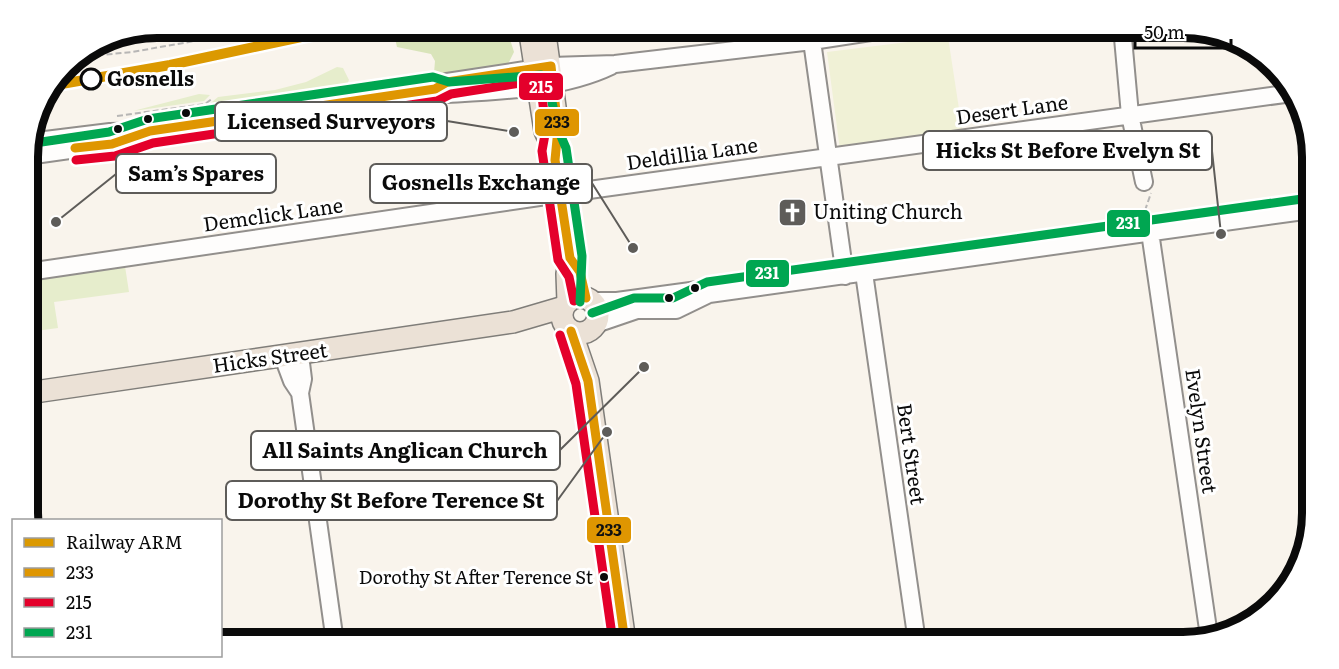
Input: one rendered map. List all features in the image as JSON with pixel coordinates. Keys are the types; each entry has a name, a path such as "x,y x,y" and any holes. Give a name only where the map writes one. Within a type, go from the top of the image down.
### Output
{"main road":[{"path":"532,38 558,129 554,150 570,258 567,274 577,302"},
{"path":"544,38 544,76"},
{"path":"577,302 562,318 582,328"},
{"path":"577,302 597,309 582,328 624,632"},
{"name":"Hicks Street","path":"38,391 513,322 577,302"},
{"name":"Hicks Street","path":"513,322 582,328"}],"street":[{"path":"39,141 92,134 150,131 435,89 447,82 544,76 615,64 832,38"},
{"path":"1123,38 1130,115 1144,182"},
{"path":"812,41 844,276"},
{"name":"Desert Lane","path":"829,156 1284,94"},
{"path":"38,154 112,144 150,131"},
{"name":"Deldillia Lane","path":"560,194 829,156"},
{"name":"Demclick Lane","path":"38,271 560,194"},
{"name":"Hicks Street","path":"582,328 637,310 675,310 709,294 864,273 1146,228 1302,211"},
{"name":"Evelyn Street","path":"1146,228 1208,629"},
{"name":"Bert Street","path":"864,273 915,631"},
{"name":"Hicks Street","path":"577,302 617,301 698,290 709,294"},
{"path":"292,356 292,381 300,393 334,632"}],"path":[{"path":"93,56 132,52 212,38"},
{"path":"111,117 205,104 213,98"},
{"path":"382,135 414,132"},
{"path":"1144,182 1152,191 1146,228"}],"green space":[{"path":"395,38 510,38 514,52 507,66 444,77 434,73 435,61 431,54 397,47"},
{"path":"948,38 963,135 840,150 827,52"},
{"path":"337,67 343,68 349,80 345,89 339,91 223,109 206,107 218,97 275,90 306,82"},
{"path":"199,94 210,95 204,101 133,111"},
{"path":"124,260 129,292 54,302 58,328 38,331 38,273"}],"rail line":[{"name":"ARM","path":"62,84 170,65 296,38"}],"transit line":[{"name":"233","path":"75,148 112,144 150,131 435,89 447,82 551,66 558,129 555,160 570,258 580,272 586,298"},
{"name":"231","path":"39,142 109,132 148,119 433,77 449,82 541,75 548,82 557,127 566,148 582,256 580,302"},
{"name":"215","path":"76,160 115,156 153,143 437,101 451,94 540,80 546,129 542,151 558,260 569,277 574,301"},
{"name":"231","path":"592,313 634,298 673,298 707,282 1302,199"},
{"name":"233","path":"571,331 588,381 624,632"},
{"name":"215","path":"560,335 576,384 612,632"}],"place":[{"name":"Gosnells","path":"91,79"},
{"name":"Licensed Surveyors","path":"514,132"},
{"name":"Uniting Church","path":"792,212"},
{"name":"Sam’s Spares","path":"56,222"},
{"name":"Hicks St Before Evelyn St","path":"1221,234"},
{"name":"Gosnells Exchange","path":"633,248"},
{"name":"All Saints Anglican Church","path":"644,367"},
{"name":"Dorothy St Before Terence St","path":"607,432"},
{"name":"Dorothy St After Terence St","path":"604,577"}]}
